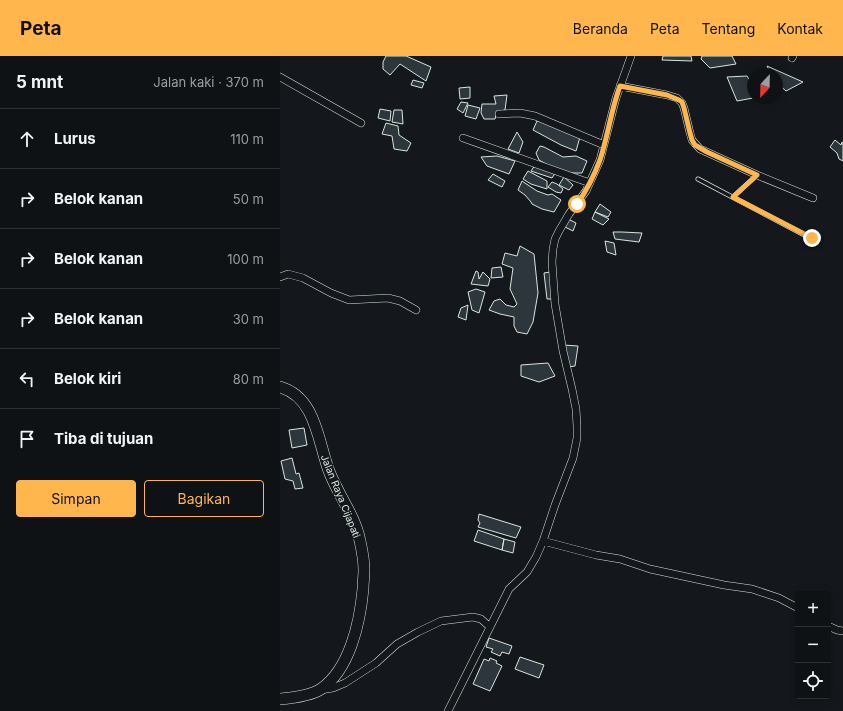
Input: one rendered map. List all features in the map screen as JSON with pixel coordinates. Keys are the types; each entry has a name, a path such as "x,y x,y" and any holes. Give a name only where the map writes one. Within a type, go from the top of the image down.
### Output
{"main road":[{"name":"Jalan Raya Cijapati","path":"280,387 290,391 301,400 315,423 330,472 356,525 360,540 364,571 360,618 342,665 332,679 320,690"},
{"path":"280,699 320,690"}],"street":[{"path":"448,711 510,588 527,572 536,557 573,458 576,447 577,426 575,402 562,351 555,304 552,262 553,249 555,239 564,222 586,191 600,160 616,98 631,56"},
{"path":"280,77 361,123"},
{"path":"620,86 667,95 679,100 682,102 692,140 695,145 757,175 812,198"},
{"path":"499,114 520,113 535,116 604,145"},
{"path":"463,138 590,183"},
{"path":"280,277 288,274 304,278 331,293 349,300 388,298 400,301 416,310"},
{"path":"543,541 596,555 620,559 650,569 724,585 752,589 779,598 795,606"},
{"path":"320,690 333,688 345,683 376,664 397,644 440,621 473,617 481,619 490,627"},
{"path":"830,627 843,631"}],"lane":[{"path":"733,197 757,175"},
{"path":"698,179 812,238"}],"building":[{"path":"386,56 406,56 431,67 426,81 400,64 390,75 383,69 383,62"},
{"path":"663,56 691,56 692,61 662,60"},
{"path":"702,56 732,56 736,64 710,68 701,59"},
{"path":"783,73 803,82 786,91 783,88"},
{"path":"747,76 747,99 737,101 727,77"},
{"path":"413,80 424,83 422,88 411,85"},
{"path":"470,87 470,98 460,99 459,88"},
{"path":"507,95 505,110 497,112 495,119 484,119 481,113 482,104 496,104 494,96"},
{"path":"461,102 468,103 463,113 457,109"},
{"path":"468,105 480,108 476,119 465,116"},
{"path":"380,109 391,111 390,121 378,118"},
{"path":"394,110 402,110 403,124 392,122"},
{"path":"537,121 544,121 580,137 576,151 533,130"},
{"path":"386,123 398,126 399,135 411,143 407,151 394,149 392,136 382,134"},
{"path":"517,132 523,142 519,153 508,149"},
{"path":"835,140 841,145 842,142 843,143 843,161 839,159 837,153 830,147"},
{"path":"540,146 563,157 576,156 587,161 582,173 562,173 539,160 536,153"},
{"path":"497,156 515,161 509,174 487,166 481,157"},
{"path":"535,165 556,172 552,178 531,171"},
{"path":"528,171 547,181 547,189 531,184 523,179"},
{"path":"493,174 505,181 502,187 488,180"},
{"path":"564,177 573,185 569,190 559,185"},
{"path":"522,181 537,191 548,195 552,194 561,200 554,212 542,209 532,204 525,195 518,190"},
{"path":"552,182 563,189 561,193 548,187"},
{"path":"600,204 611,212 608,217 595,212"},
{"path":"595,212 609,219 603,225 592,219"},
{"path":"568,219 576,223 573,231 563,226"},
{"path":"613,232 642,233 639,242 615,239"},
{"path":"605,241 614,243 616,255 607,252"},
{"path":"520,246 534,254 538,293 533,322 527,334 517,332 514,326 514,317 489,310 494,301 500,299 506,305 514,307 517,304 510,289 513,268 502,264 505,253 517,256"},
{"path":"501,267 503,277 491,278 492,268"},
{"path":"476,271 478,272 479,279 483,272 490,279 488,286 471,284"},
{"path":"550,272 553,299 547,299 544,273"},
{"path":"476,289 485,292 479,313 472,310 468,292"},
{"path":"468,305 466,320 458,317 461,308"},
{"path":"563,345 578,346 575,366 568,367"},
{"path":"548,363 555,376 539,382 521,376 521,365"},
{"path":"304,428 307,445 292,448 289,430"},
{"path":"292,458 296,474 299,473 303,488 295,489 293,481 285,479 281,461"},
{"path":"479,514 521,527 516,538 478,527 480,523 478,520"},
{"path":"478,530 504,539 502,550 474,541"},
{"path":"504,539 515,542 513,553 502,550"},
{"path":"489,638 512,646 509,654 502,652 500,656 491,652 493,649 486,647"},
{"path":"520,657 544,665 539,678 515,669"},
{"path":"490,658 497,661 496,663 502,666 490,691 473,684 484,659 489,661"}],"route":[{"path":"577,204 586,191 600,160 620,86 672,96 682,102 692,140 695,145 700,149 757,175 733,197 812,238"}]}
